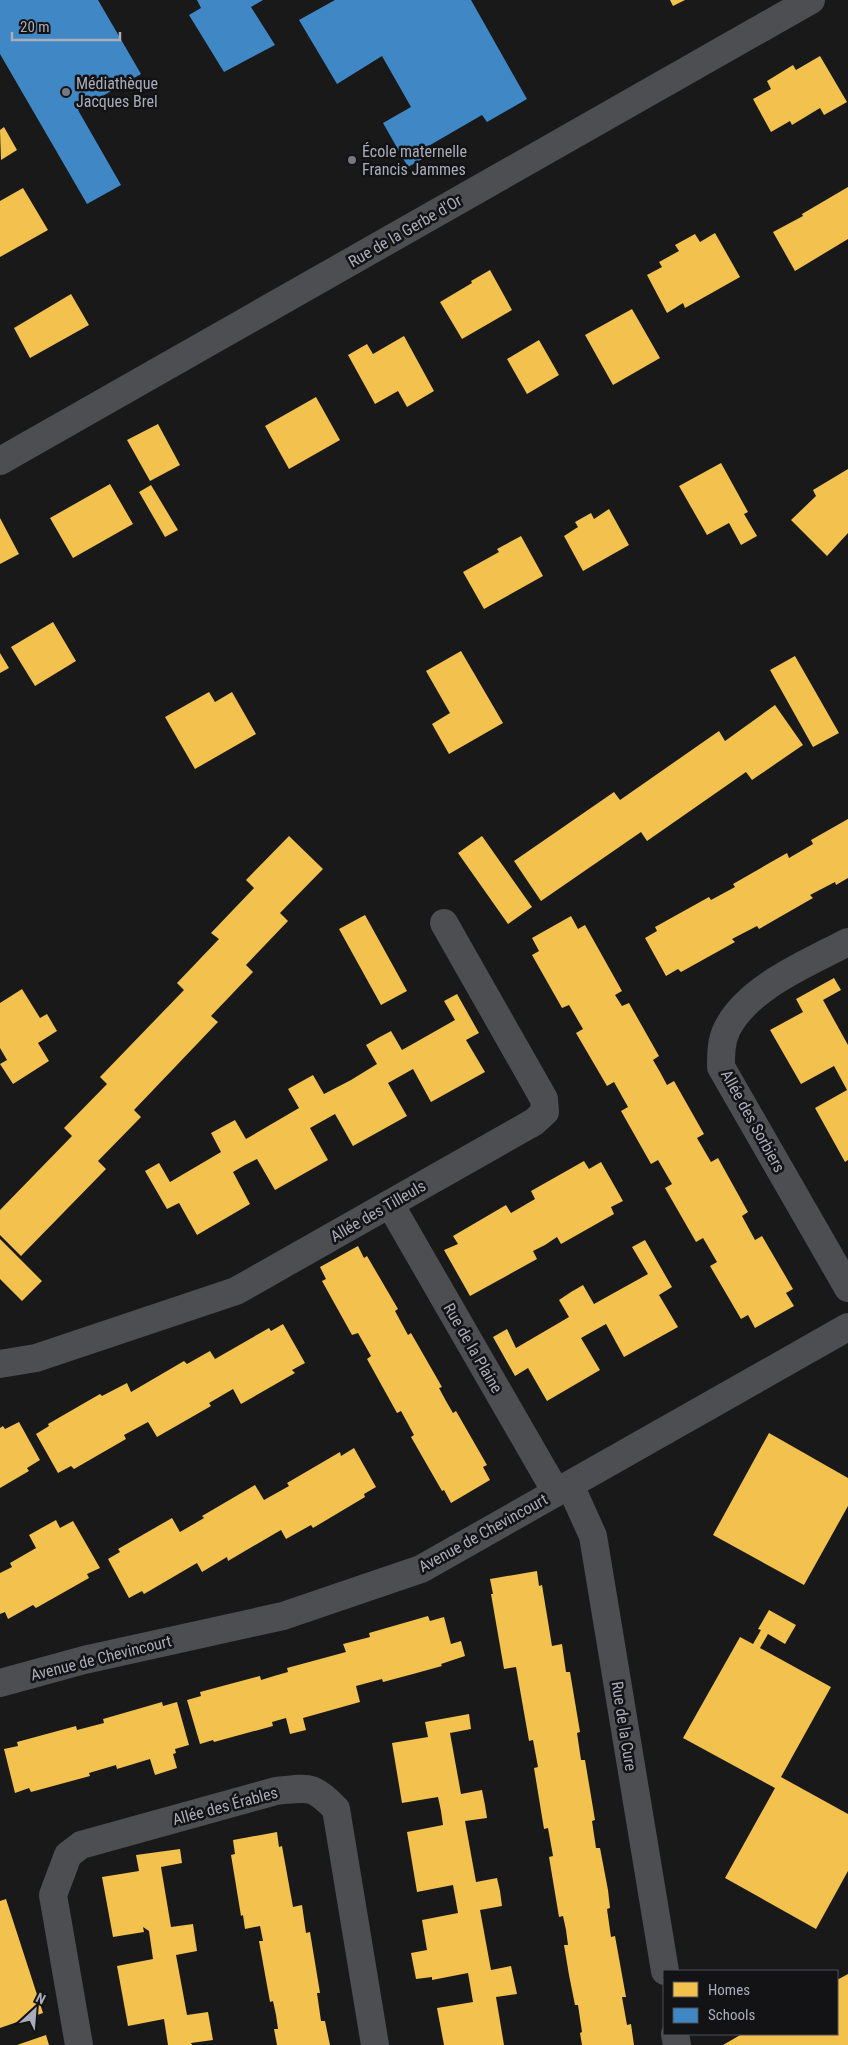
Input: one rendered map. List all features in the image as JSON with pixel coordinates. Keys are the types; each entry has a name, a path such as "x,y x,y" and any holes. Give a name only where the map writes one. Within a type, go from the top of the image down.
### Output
{"street":[{"name":"Rue de la Gerbe d'Or","path":"0,461 811,0"},
{"name":"Allée des Tilleuls","path":"0,1364 36,1358 236,1291 534,1122 545,1112 544,1099 444,923"},
{"name":"Allée des Sorbiers","path":"848,942 761,989 739,1010 727,1029 722,1046 721,1066 848,1288"},
{"name":"Rue de la Plaine","path":"390,1204 563,1489"},
{"name":"Avenue de Chevincourt","path":"0,1683 84,1660 283,1616 421,1569 848,1327"},
{"name":"Rue de la Cure","path":"563,1489 593,1536 665,1970"},
{"name":"Allée des Érables","path":"79,2045 53,1894 68,1855 81,1845 276,1791 304,1788 319,1792 336,1809 375,2045"}],"building: Homes":[{"path":"670,0 685,0 673,6"},
{"path":"820,56 847,102 824,115 820,108 792,125 790,121 771,132 753,99 771,89 767,81 793,65 796,70"},
{"path":"4,127 17,150 1,160 0,130"},
{"path":"848,187 848,239 795,271 773,232 803,216 802,214"},
{"path":"23,188 48,230 0,257 0,201"},
{"path":"715,233 740,277 685,308 683,303 667,313 647,275 662,267 659,262 679,251 675,245 695,234 700,242"},
{"path":"490,270 512,310 462,339 440,302"},
{"path":"71,294 89,325 30,358 14,328"},
{"path":"632,309 660,358 613,385 585,335"},
{"path":"404,336 434,391 407,407 398,391 375,404 348,355 367,344 373,354"},
{"path":"539,340 559,375 527,394 507,359"},
{"path":"316,397 340,440 289,469 265,426"},
{"path":"158,424 180,465 150,481 127,440"},
{"path":"721,463 748,512 744,514 757,536 741,545 729,523 707,535 679,486"},
{"path":"848,469 848,533 827,556 791,520 816,496 813,490"},
{"path":"110,484 133,524 73,558 50,518"},
{"path":"151,485 178,530 165,537 139,492"},
{"path":"609,509 629,545 583,571 564,536 578,527 575,522 591,513 594,519"},
{"path":"0,518 19,554 0,564"},
{"path":"521,536 543,576 484,609 463,572 499,552 497,549"},
{"path":"53,622 76,661 35,686 11,647"},
{"path":"461,651 503,723 449,754 432,724 450,713 426,671"},
{"path":"0,653 9,668 0,673"},
{"path":"795,656 839,733 813,747 770,670"},
{"path":"209,692 215,702 232,692 256,734 195,769 165,717"},
{"path":"775,705 803,745 752,780 746,772 647,841 641,832 541,901 514,861 614,792 620,800 719,731 725,741"},
{"path":"848,819 848,878 836,885 835,882 810,895 813,898 759,929 757,926 732,939 735,942 681,972 678,969 666,976 645,938 657,931 655,927 709,897 711,900 735,887 733,884 787,853 789,858 813,844 811,840"},
{"path":"289,836 323,869 280,913 288,921 246,965 253,972 211,1016 218,1022 134,1110 141,1117 98,1161 106,1169 21,1256 0,1235 0,1210 72,1136 64,1128 107,1084 100,1077 184,990 177,983 219,939 211,933 254,888 246,880"},
{"path":"482,836 532,907 508,924 458,853"},
{"path":"365,915 407,991 381,1005 339,929"},
{"path":"571,916 578,929 585,925 622,991 615,995 622,1006 629,1003 659,1056 653,1060 667,1085 674,1081 704,1134 697,1138 711,1162 718,1158 748,1212 742,1216 755,1240 762,1236 793,1289 786,1293 794,1306 755,1328 748,1315 741,1319 710,1266 717,1262 703,1238 696,1242 665,1188 672,1184 658,1160 651,1164 621,1111 628,1107 614,1082 607,1086 576,1033 583,1029 569,1005 562,1008 532,955 539,951 532,938"},
{"path":"834,978 841,990 823,1000 848,1045 848,1160 845,1162 815,1108 847,1090 834,1066 801,1084 770,1030 803,1012 796,999"},
{"path":"22,989 40,1018 47,1014 57,1031 38,1043 49,1061 13,1084 0,1064 7,1060 0,1048 0,1003"},
{"path":"457,994 479,1033 466,1040 485,1072 431,1102 413,1069 388,1083 407,1116 353,1146 335,1114 310,1128 328,1160 275,1190 257,1159 245,1165 233,1172 250,1204 197,1235 179,1203 167,1209 145,1171 159,1163 170,1182 221,1152 211,1133 235,1120 246,1139 299,1108 288,1089 313,1075 324,1094 351,1080 377,1064 366,1045 378,1038 391,1031 402,1050 455,1020 444,1001"},
{"path":"584,1161 589,1169 601,1162 623,1201 611,1207 614,1214 561,1244 557,1237 533,1251 537,1259 470,1296 444,1250 458,1244 453,1236 506,1205 511,1213 535,1199 531,1191"},
{"path":"0,1239 42,1281 22,1301 0,1279"},
{"path":"645,1240 672,1287 659,1295 678,1327 624,1357 606,1324 581,1338 600,1370 547,1401 528,1368 515,1376 493,1337 507,1329 516,1348 569,1317 559,1300 583,1285 594,1304 648,1274 632,1247"},
{"path":"358,1246 364,1258 367,1256 398,1309 395,1311 408,1335 411,1333 442,1387 439,1388 453,1413 456,1411 487,1465 483,1467 490,1480 451,1503 411,1437 414,1435 401,1411 397,1413 367,1359 371,1356 358,1333 352,1335 322,1281 326,1279 320,1267"},
{"path":"283,1324 305,1363 292,1370 295,1373 241,1404 233,1389 209,1403 211,1406 157,1437 148,1422 124,1435 126,1439 74,1469 71,1466 58,1473 36,1434 49,1426 48,1424 100,1394 102,1396 127,1383 131,1392 184,1361 187,1364 210,1351 215,1359 269,1328 271,1331"},
{"path":"19,1422 40,1460 27,1468 29,1471 0,1488 0,1428 3,1426 5,1429"},
{"path":"769,1433 848,1478 848,1506 804,1585 713,1535"},
{"path":"354,1448 376,1487 364,1494 365,1497 313,1528 311,1525 286,1539 281,1530 228,1561 227,1557 202,1572 197,1563 144,1594 142,1591 129,1598 108,1559 120,1552 118,1549 172,1518 180,1532 204,1518 202,1516 255,1485 264,1500 289,1486 287,1483 340,1452 341,1456"},
{"path":"56,1520 60,1528 73,1521 100,1568 87,1574 89,1578 36,1608 33,1605 8,1619 5,1612 0,1614 0,1573 12,1567 10,1563 36,1548 29,1535"},
{"path":"537,1571 539,1586 542,1585 552,1646 562,1644 566,1672 570,1672 580,1732 577,1733 581,1760 585,1760 595,1820 592,1821 596,1848 600,1848 608,1890 610,1908 607,1909 611,1937 615,1936 626,1997 622,1997 627,2025 631,2024 634,2045 582,2045 578,2005 575,2005 564,1945 568,1945 566,1930 563,1916 559,1917 549,1857 553,1856 548,1828 544,1829 534,1768 538,1767 533,1740 529,1741 516,1667 504,1669 490,1579"},
{"path":"769,1610 796,1625 785,1644 768,1634 760,1648 831,1687 781,1777 848,1814 848,1871 816,1929 725,1878 775,1788 683,1738 740,1637 753,1644 761,1630 758,1629"},
{"path":"428,1616 430,1621 444,1617 451,1644 461,1641 465,1656 441,1664 442,1666 413,1674 383,1682 382,1679 356,1686 360,1702 303,1718 306,1730 290,1734 286,1718 272,1722 273,1726 200,1744 187,1700 201,1696 200,1692 260,1676 261,1680 288,1672 287,1668 346,1652 343,1644 370,1637 369,1633"},
{"path":"162,1702 163,1706 177,1702 189,1745 175,1749 176,1753 173,1754 177,1768 155,1775 150,1759 117,1769 116,1765 89,1773 90,1776 31,1792 29,1788 15,1793 4,1749 18,1746 17,1742 76,1726 77,1730 104,1723 103,1719"},
{"path":"469,1714 471,1729 450,1733 461,1794 482,1790 485,1805 487,1818 465,1821 476,1882 497,1878 500,1891 502,1906 480,1910 491,1970 511,1966 517,1994 496,1997 504,2045 444,2045 437,2008 473,2002 468,1973 432,1980 432,1977 416,1979 411,1953 427,1950 422,1920 458,1913 453,1885 417,1892 407,1832 443,1825 441,1811 438,1797 402,1803 392,1743 428,1737 425,1722"},
{"path":"277,1832 279,1847 282,1846 293,1907 302,1905 306,1933 310,1932 320,1993 317,1993 321,2021 325,2021 330,2045 277,2045 274,2029 278,2029 276,2015 273,2001 270,2002 259,1941 263,1941 260,1926 245,1929 243,1915 241,1916 231,1855 235,1854 233,1840"},
{"path":"180,1849 182,1863 161,1867 171,1927 193,1924 197,1951 176,1955 187,2015 208,2012 213,2040 191,2043 192,2045 168,2045 164,2019 128,2026 117,1966 153,1959 149,1931 143,1927 144,1932 113,1937 102,1877 139,1871 136,1855"},
{"path":"6,1899 43,2013 0,2028 0,1901"},
{"path":"848,1974 848,2045 723,2045 740,2035 838,2035 838,1979"},
{"path":"46,2035 49,2045 17,2045"}],"building: Schools":[{"name":"Médiathèque Jacques Brel","path":"0,0 98,0 141,74 78,110 121,185 87,204 0,54"},
{"path":"197,0 263,0 251,7 275,45 224,72 189,15 201,8"},
{"path":"335,0 471,0 527,99 487,122 482,115 425,148 429,155 408,167 383,123 411,107 382,56 337,84 299,20"}],"place":[{"name":"Médiathèque Jacques Brel","path":"66,92"},
{"name":"École maternelle Francis Jammes","path":"352,160"}]}
